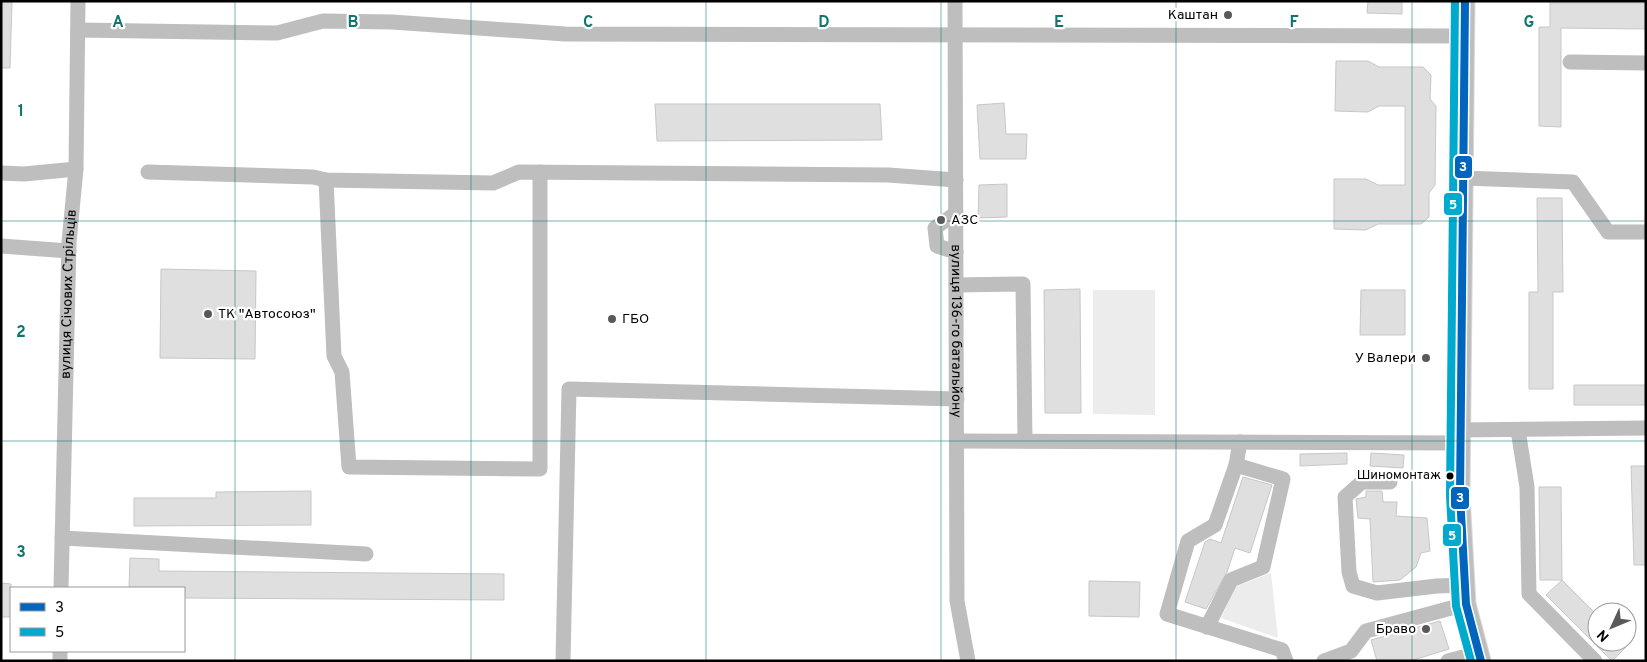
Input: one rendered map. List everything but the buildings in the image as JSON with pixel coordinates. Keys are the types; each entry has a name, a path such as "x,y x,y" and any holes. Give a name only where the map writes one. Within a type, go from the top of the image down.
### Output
{"main road":[{"path":"1465,1 1460,437 1465,594 1479,657"}],"street":[{"name":"вулиця Січових Стрільців","path":"61,587 69,251 76,169 78,1"},
{"name":"вулиця 136-го батальйону","path":"955,1 956,399 958,441 957,601 968,661"},
{"path":"78,30 277,33 323,21 392,22 565,34 1464,36"},
{"path":"1570,62 1646,63"},
{"path":"1,173 76,169"},
{"path":"148,172 313,177 326,180 493,183 519,172 888,175 956,180"},
{"path":"326,180 334,356 342,372 349,467 540,469 540,172"},
{"path":"1463,178 1573,182 1608,232 1646,232"},
{"path":"956,213 935,228 937,246 956,252"},
{"path":"1,246 69,251"},
{"path":"956,286 1023,284 1025,441"},
{"path":"563,661 569,389 956,399"},
{"path":"958,441 1240,442 1460,437 1518,430 1646,428"},
{"path":"1518,430 1527,487 1529,594 1595,661"},
{"path":"1240,442 1236,464 1215,524 1188,541 1167,614 1282,650 1286,661"},
{"path":"1207,627 1231,580 1262,567 1283,479 1236,464"},
{"path":"1390,482 1362,482 1345,498 1349,572 1353,586 1377,593 1437,586 1465,594"},
{"path":"62,538 366,554"},
{"path":"1324,661 1351,651 1366,631 1465,594"},
{"path":"1448,661 1479,657"}],"shaded area":[{"path":"1093,290 1155,290 1155,415 1093,414"},
{"path":"1271,573 1278,638 1221,618 1235,587"}],"transit line":[{"name":"5","path":"1455,1 1450,496 1456,606 1471,661"},
{"name":"3","path":"1465,1 1460,495 1466,604 1481,661"}],"place":[{"name":"Каштан","path":"1228,15"},
{"name":"АЗС","path":"941,220"},
{"name":"ТК \"Автосоюз\"","path":"208,314"},
{"name":"ГБО","path":"612,319"},
{"name":"У Валери","path":"1426,358"},
{"name":"Шиномонтаж","path":"1450,476"},
{"name":"Браво","path":"1426,629"}]}
